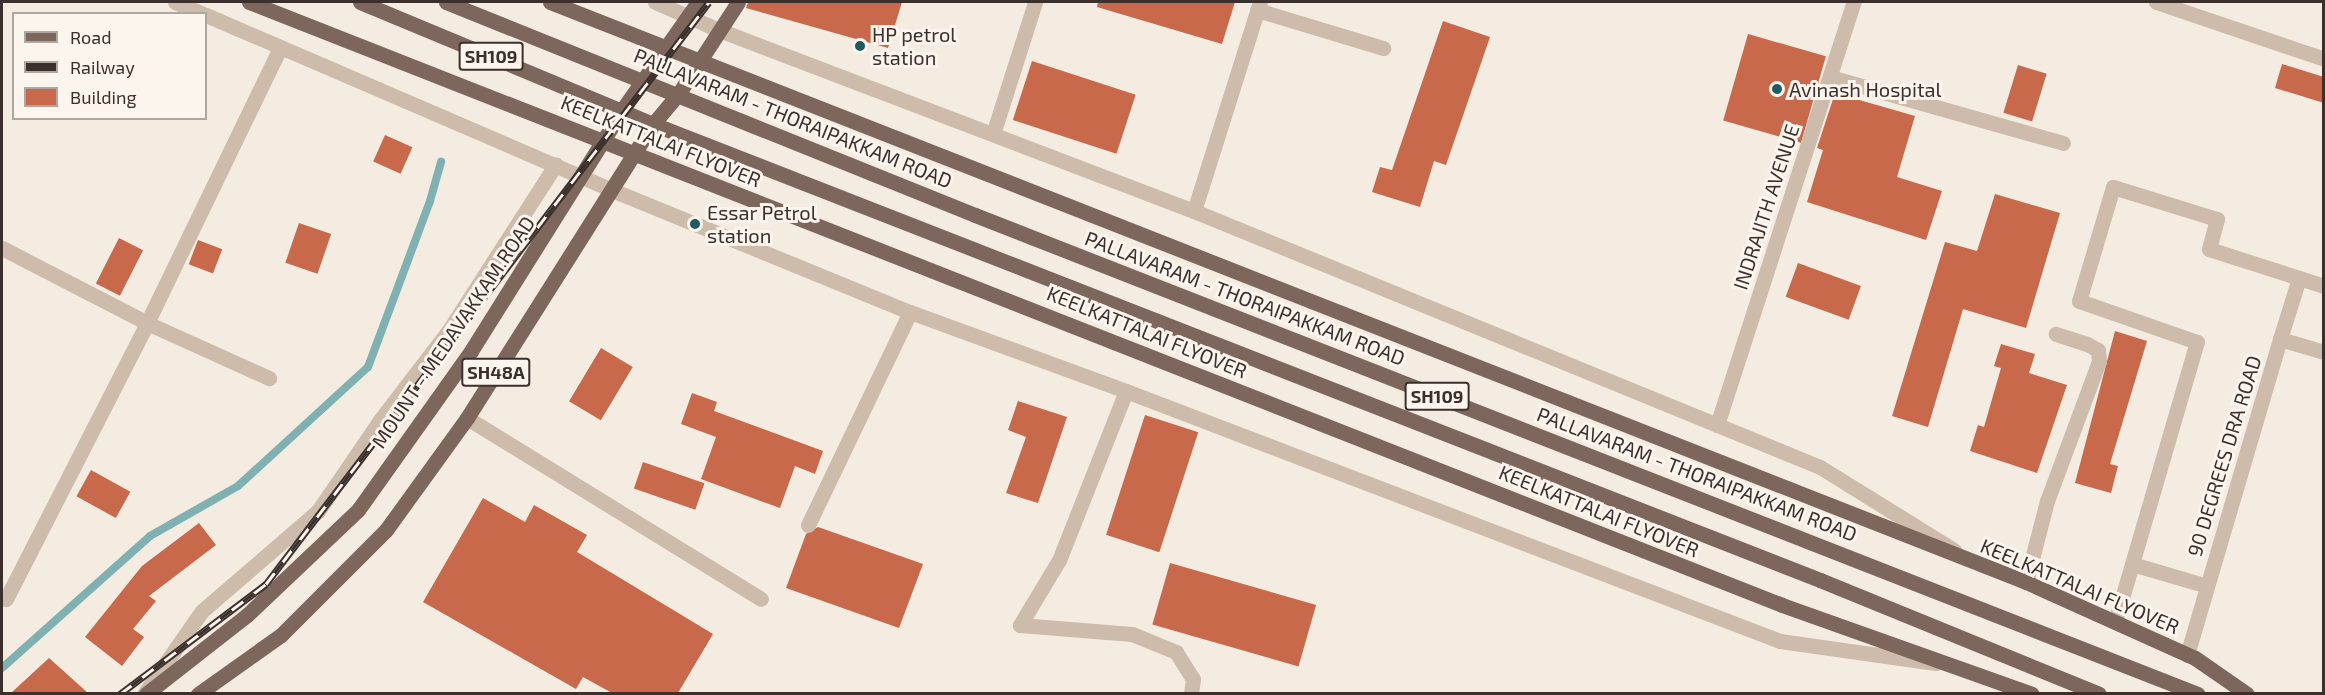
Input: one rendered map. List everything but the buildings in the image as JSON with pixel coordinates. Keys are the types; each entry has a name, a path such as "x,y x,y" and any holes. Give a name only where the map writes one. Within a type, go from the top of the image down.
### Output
{"main road":[{"name":"KEELKATTALAI FLYOVER","path":"249,2 1782,605 2032,693"},
{"name":"SH109","path":"360,2 653,124 2099,693"},
{"name":"PALLAVARAM - THORAIPAKKAM ROAD","path":"446,2 679,93 1155,286 2198,693"},
{"name":"KEELKATTALAI FLYOVER","path":"550,2 2026,582 2187,655 2247,693"},
{"name":"MOUNT - MEDAVAKKAM ROAD","path":"145,693 247,615 358,510 471,351 622,110 698,2"},
{"name":"SH48A","path":"198,693 281,635 386,530 467,418 653,124 679,93 738,2"}],"street":[{"path":"176,2 199,12"},
{"path":"655,2 719,30 1194,211 1820,467 1974,562"},
{"path":"993,134 1035,2"},
{"name":"INDRAJITH AVENUE","path":"1717,424 1854,2"},
{"path":"2156,2 2324,58"},
{"path":"1194,211 1259,6 1383,48"},
{"path":"207,15 612,190 910,312 1126,391 1780,641 1954,666"},
{"path":"4,598 147,323 280,48"},
{"path":"1830,77 2063,143"},
{"path":"145,693 202,611 318,511 380,420 449,330 556,164"},
{"path":"2115,622 2197,342 2079,302 2113,188 2217,219 2209,249 2324,286"},
{"path":"2,248 147,323 269,378"},
{"name":"90 DEGREES DRA ROAD","path":"2187,655 2299,278"},
{"path":"808,525 910,312"},
{"path":"2026,582 2047,501 2099,360 2098,350 2056,334"},
{"name":"90 DEGREES DRA ROAD","path":"2280,339 2324,352"},
{"path":"1126,391 1059,560 1020,625 1132,634 1176,652 1193,679 1191,693"},
{"path":"467,418 761,599"},
{"name":"90 DEGREES DRA ROAD","path":"2132,564 2207,586"}],"waterway":[{"path":"2,668 150,536 238,486 368,367 430,201 441,162"}],"railway":[{"path":"120,694 266,584 709,2"}],"place":[{"name":"HP petrol station","path":"860,46"},
{"name":"Avinash Hospital","path":"1777,89"},
{"name":"Essar Petrol station","path":"695,224"}]}
